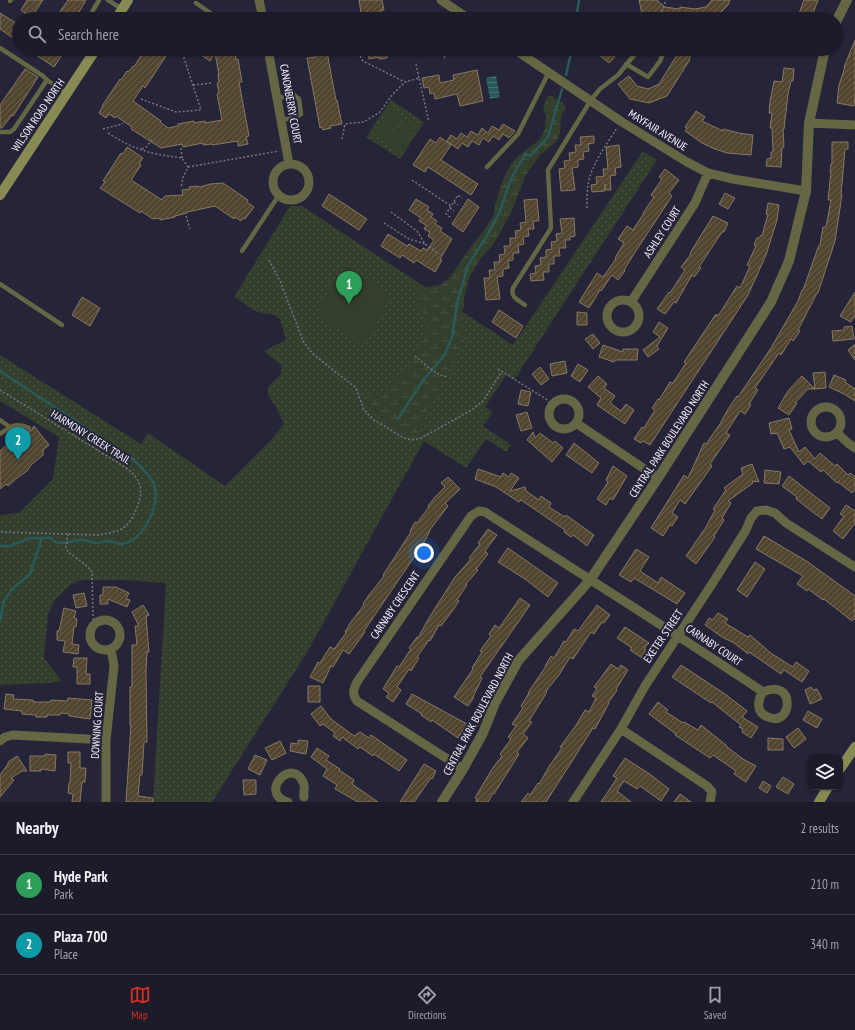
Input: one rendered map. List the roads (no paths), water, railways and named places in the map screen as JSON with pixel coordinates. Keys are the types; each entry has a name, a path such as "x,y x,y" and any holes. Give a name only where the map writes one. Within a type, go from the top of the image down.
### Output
{"main road":[{"path":"120,12 128,0"},
{"name":"WILSON ROAD NORTH","path":"0,195 91,56"},
{"path":"843,765 855,747"},
{"path":"818,802 826,790"}],"street":[{"path":"259,0 262,12"},
{"path":"441,0 459,12"},
{"path":"841,12 847,0"},
{"name":"CANONBERRY COURT","path":"269,56 289,164"},
{"name":"MAYFAIR AVENUE","path":"525,56 622,122 687,162 708,173 733,179 806,191"},
{"name":"CENTRAL PARK BOULEVARD NORTH","path":"442,802 464,769 484,733 495,703 518,661 590,580 658,478 771,302 789,261 806,191 809,123 823,56"},
{"path":"809,123 855,125"},
{"path":"289,164 296,165 305,171 308,176 309,184 304,195 296,200 290,200 279,195 275,188 275,175 279,170 289,164"},
{"name":"ASHLEY COURT","path":"631,302 695,203 708,173"},
{"path":"559,399 572,401 578,409 579,414 576,423 571,427 564,429 554,426 548,414 551,405 559,399"},
{"path":"576,423 658,478"},
{"path":"838,433 855,448"},
{"name":"EXETER STREET","path":"573,802 621,728 645,686 746,530 751,518 758,512 766,510 774,513 786,523 853,563"},
{"name":"CARNABY CRESCENT","path":"464,769 357,701 353,696 353,690 357,682 471,516 479,511 485,512 590,580"},
{"name":"CARNABY COURT","path":"590,580 678,635 763,692"},
{"path":"109,620 114,622 119,628 119,642 111,649 101,649 92,643 90,632 94,624 99,621 109,620"},
{"name":"DOWNING COURT","path":"106,802 106,740 114,666 111,649"},
{"path":"621,728 707,786 712,792 710,802"},
{"path":"0,741 5,737 13,735 106,740"},
{"path":"288,802 284,801 278,795 276,786 278,780 287,774 296,774 303,781 308,799"},
{"path":"292,802 302,797 308,799"}],"lane":[{"path":"92,12 99,0"},
{"path":"108,0 122,9"},
{"path":"196,3 209,12"},
{"path":"0,48 12,56"},
{"path":"12,56 67,94"},
{"path":"525,304 513,296 512,292 513,288 551,228 548,170 591,100 600,89 618,75 633,56"},
{"path":"626,64 648,77 662,56"},
{"path":"487,167 518,134 549,72"},
{"path":"0,132 10,132 14,129 47,80"},
{"path":"278,98 294,95 299,99 301,114 297,117 282,120"},
{"path":"242,251 279,195"},
{"path":"0,284 62,325"},
{"path":"0,420 10,427"},
{"path":"0,434 13,425 22,425 29,428"}],"waterway":[{"path":"577,12 579,0"},
{"path":"566,75 570,56"},
{"path":"398,419 424,379 444,356 452,338 457,304 468,265 487,236 500,211 511,179 525,154 530,156 548,137 562,89"},
{"path":"0,371 133,459 153,482 155,490 154,508 146,526 133,539 126,543 119,544 109,541 97,543 82,540 58,543 51,538 30,538 10,546 0,546"},
{"path":"0,621 4,601 12,589 30,574 42,538"}],"place":[{"name":"Hyde Park","path":"349,304"},
{"name":"Plaza 700","path":"18,460"}]}
